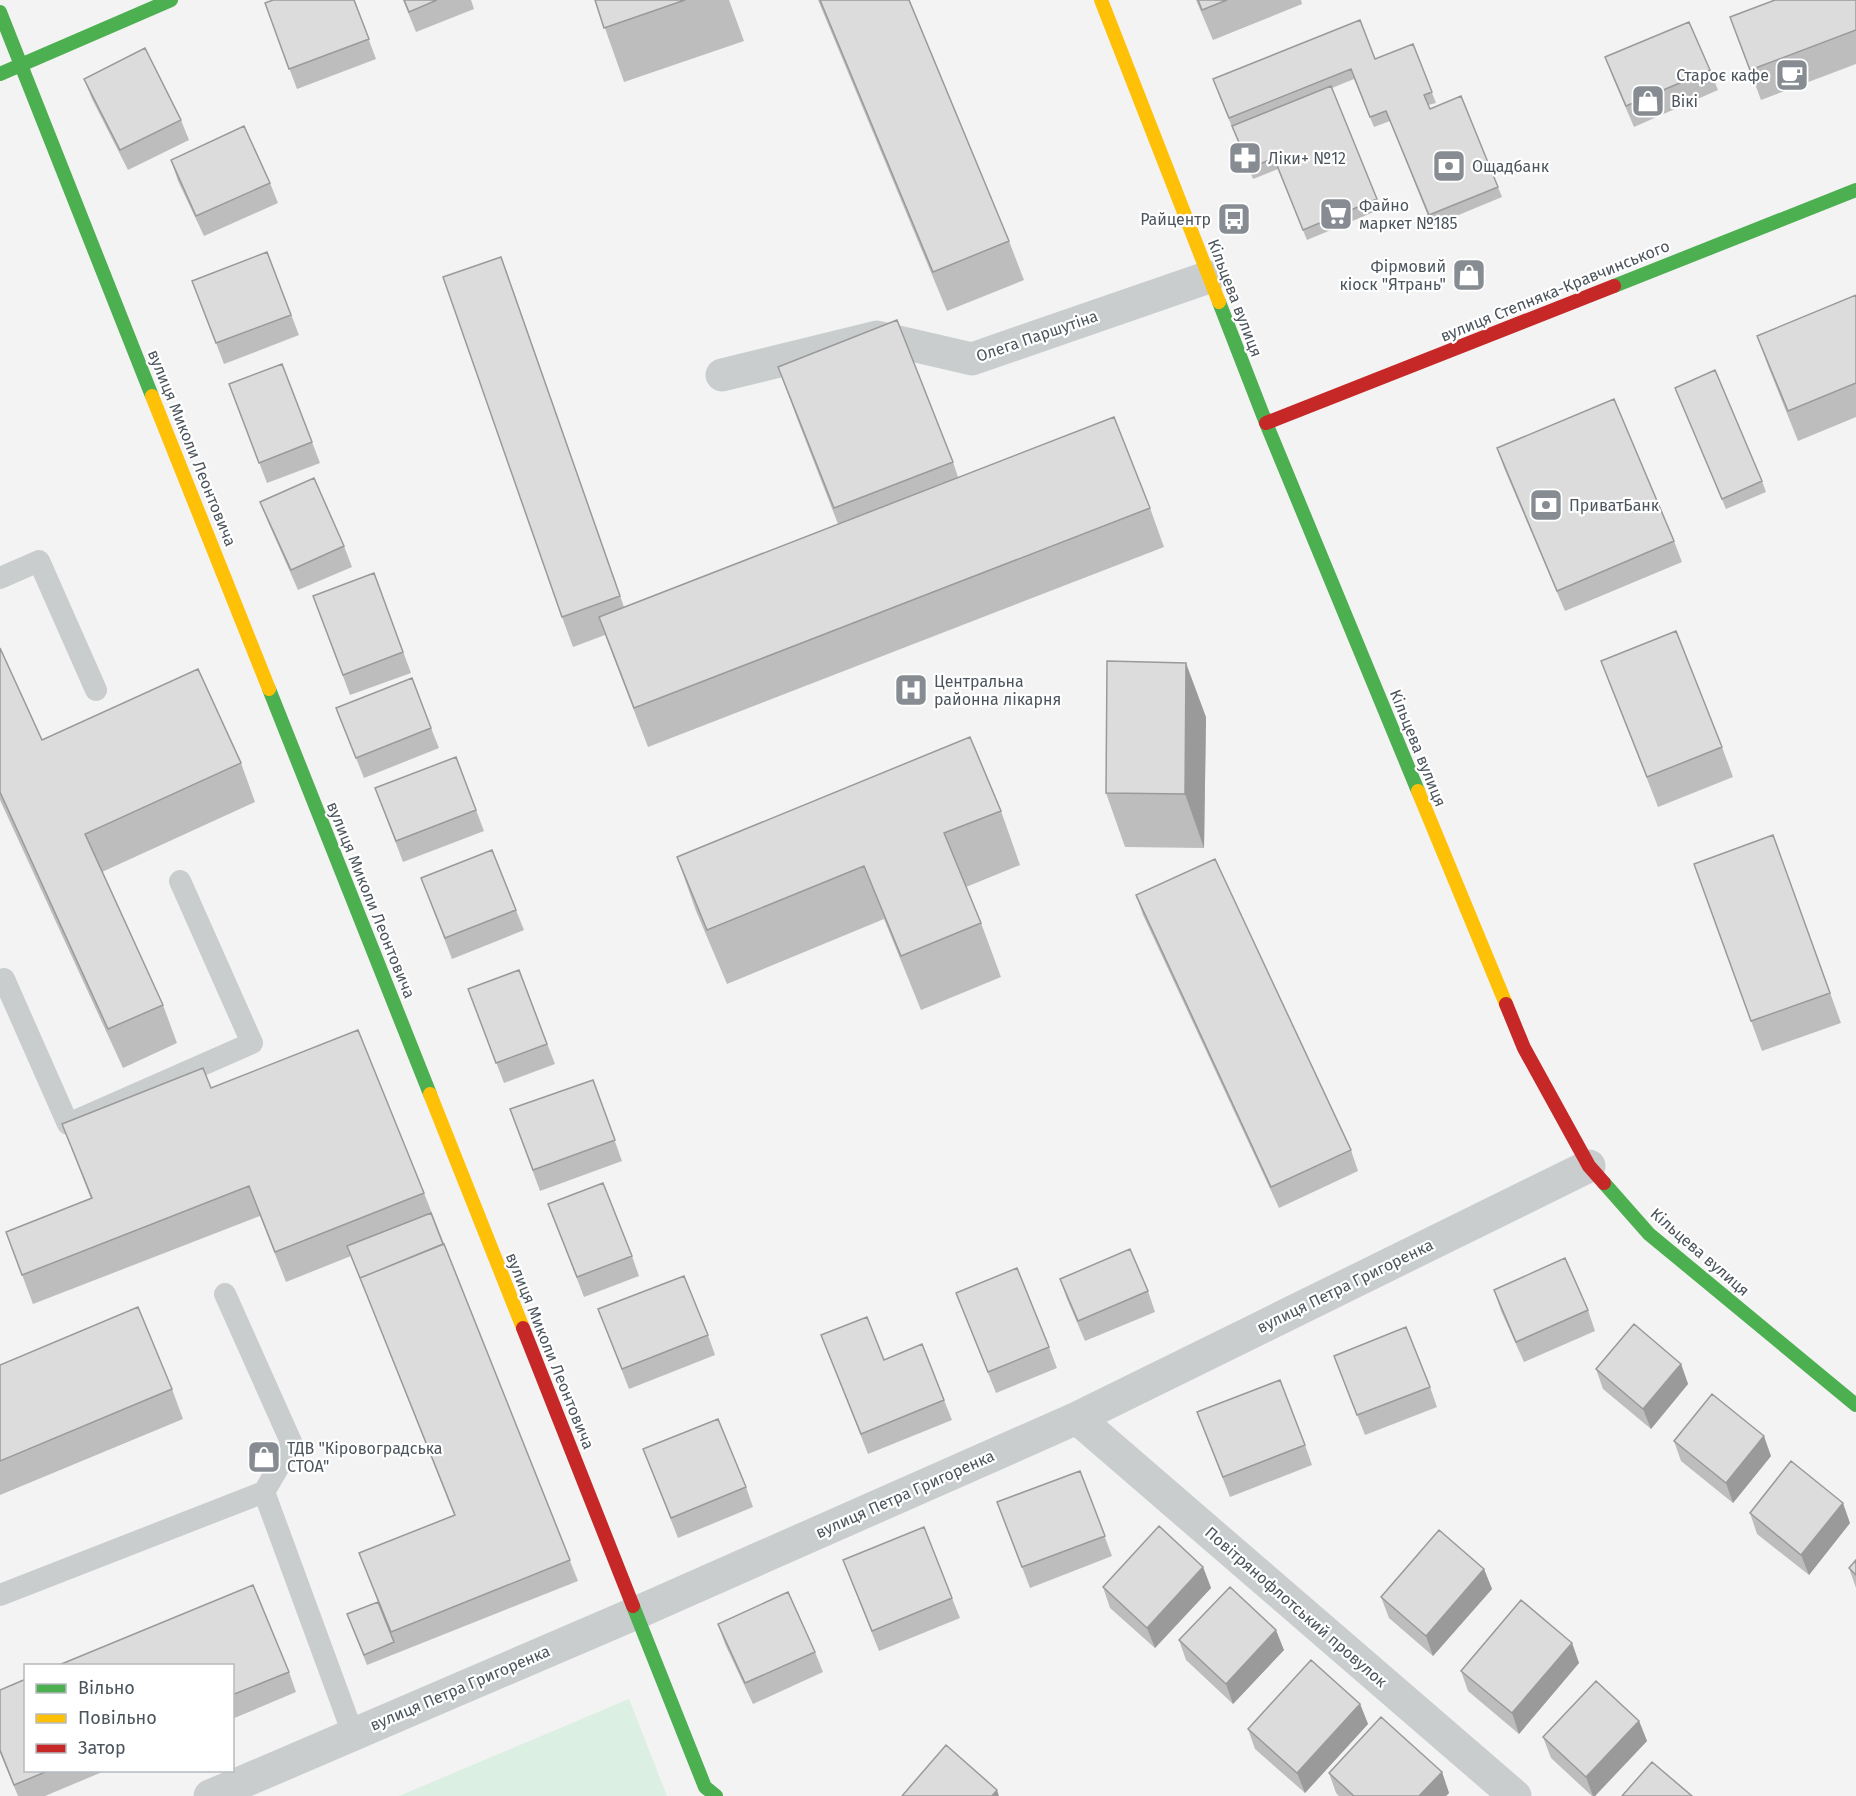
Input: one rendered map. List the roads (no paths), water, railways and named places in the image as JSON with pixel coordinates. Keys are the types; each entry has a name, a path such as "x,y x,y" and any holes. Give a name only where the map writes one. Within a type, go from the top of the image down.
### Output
{"street":[{"path":"0,74 171,0"},
{"name":"Кільцева вулиця","path":"1101,0 1266,423 1524,1048 1589,1166 1650,1234 1856,1405"},
{"name":"вулиця Миколи Леонтовича","path":"0,12 636,1613 710,1793"},
{"name":"вулиця Степняка-Кравчинського","path":"1266,423 1856,190"},
{"name":"Олега Паршутіна","path":"722,375 877,337 972,359 1209,277"},
{"name":"вулиця Петра Григоренка","path":"210,1796 636,1613 1077,1418 1589,1166"},
{"name":"Повітрянофлотський провулок","path":"1077,1418 1515,1796"}],"lane":[{"path":"0,578 39,561 96,690"},
{"path":"1,976 68,1124 252,1043 180,881"},
{"path":"0,1595 264,1492 292,1444 225,1294"},
{"path":"264,1492 353,1734"}],"place":[{"name":"Староє кафе","path":"1792,75"},
{"name":"Вікі","path":"1648,101"},
{"name":"Ліки+ №12","path":"1245,158"},
{"name":"Ощадбанк","path":"1449,166"},
{"name":"Файно маркет №185","path":"1336,214"},
{"name":"Райцентр","path":"1234,219"},
{"name":"Фірмовий кіоск \"Ятрань\"","path":"1469,275"},
{"name":"ПриватБанк","path":"1546,505"},
{"name":"Центральна районна лікарня","path":"911,690"},
{"name":"ТДВ \"Кіровоградська СТОА\"","path":"264,1457"}]}
